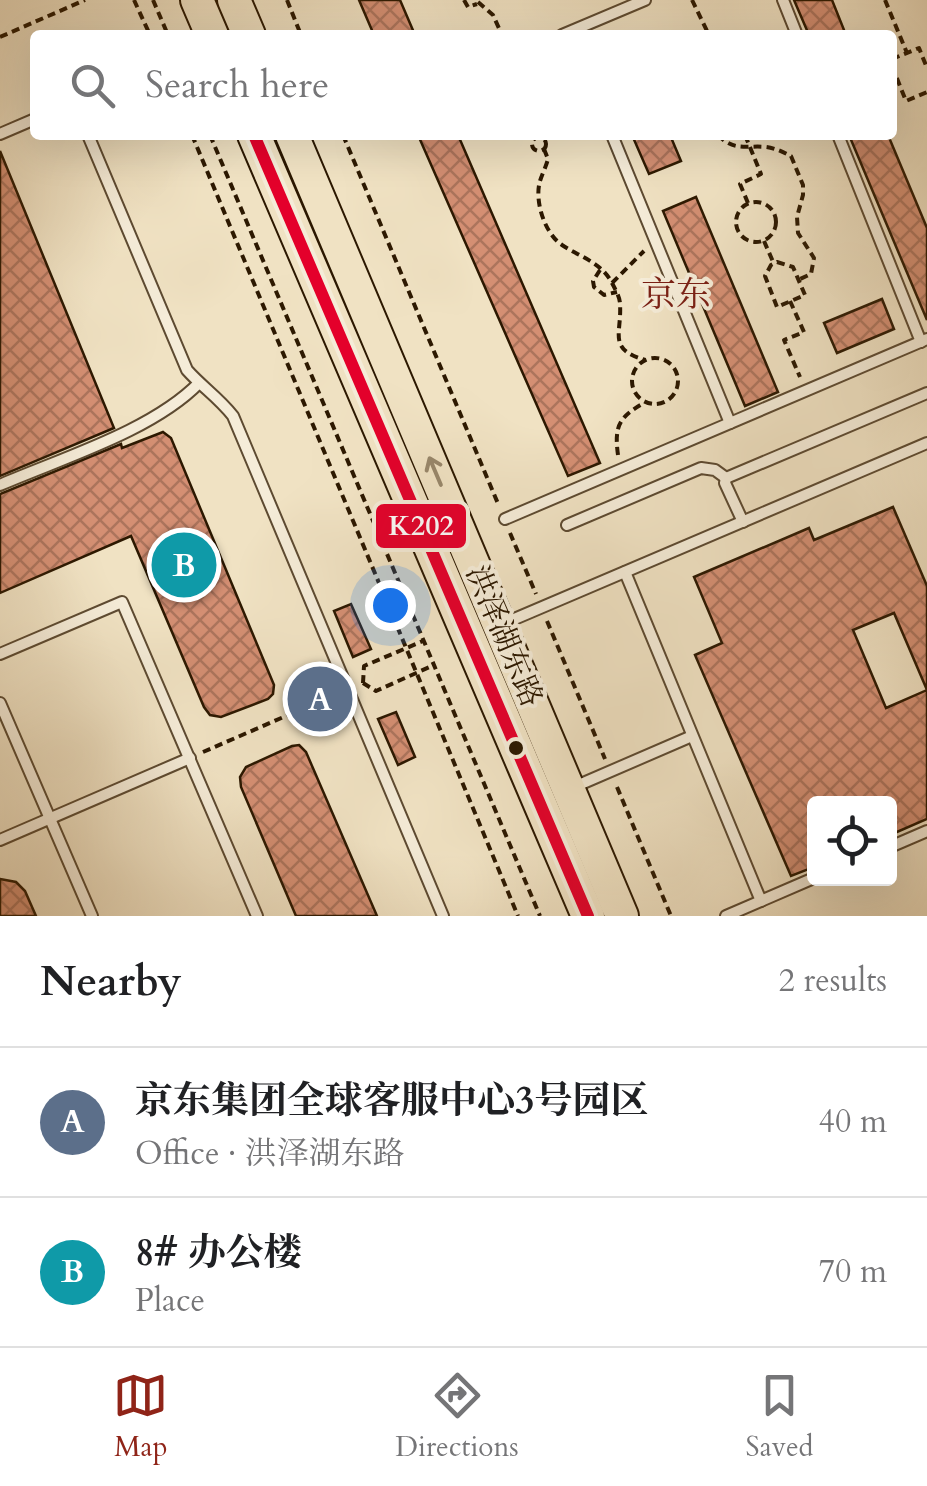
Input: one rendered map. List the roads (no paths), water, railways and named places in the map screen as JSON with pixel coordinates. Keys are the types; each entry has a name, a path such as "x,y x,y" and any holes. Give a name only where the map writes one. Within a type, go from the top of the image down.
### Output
{"main road":[{"path":"197,0 210,30"},
{"path":"234,0 247,30"},
{"name":"洪泽湖东路","path":"256,140 588,916"},
{"name":"洪泽湖东路","path":"294,140 622,916"}],"lane":[{"path":"577,30 645,0"},
{"path":"783,0 795,30"},
{"path":"0,134 30,121"},
{"path":"90,140 187,370 233,416 443,916"},
{"path":"614,140 730,423"},
{"path":"504,520 924,340 840,140"},
{"path":"0,484 142,425 183,399 199,383"},
{"path":"726,478 927,393"},
{"path":"500,625 927,443"},
{"path":"567,524 701,468 715,470 726,478"},
{"path":"726,478 743,522"},
{"path":"624,572 761,901"},
{"path":"0,654 122,602 258,916"},
{"path":"0,703 92,916"},
{"path":"568,789 692,736"},
{"path":"0,840 190,758"},
{"path":"897,844 927,831"},
{"path":"726,916 807,881"}],"place":[{"name":"8# 办公楼","path":"184,565"},
{"name":"京东集团全球客服中心3号园区","path":"320,699"}],"district":[{"name":"京东","path":"676,295"}]}
